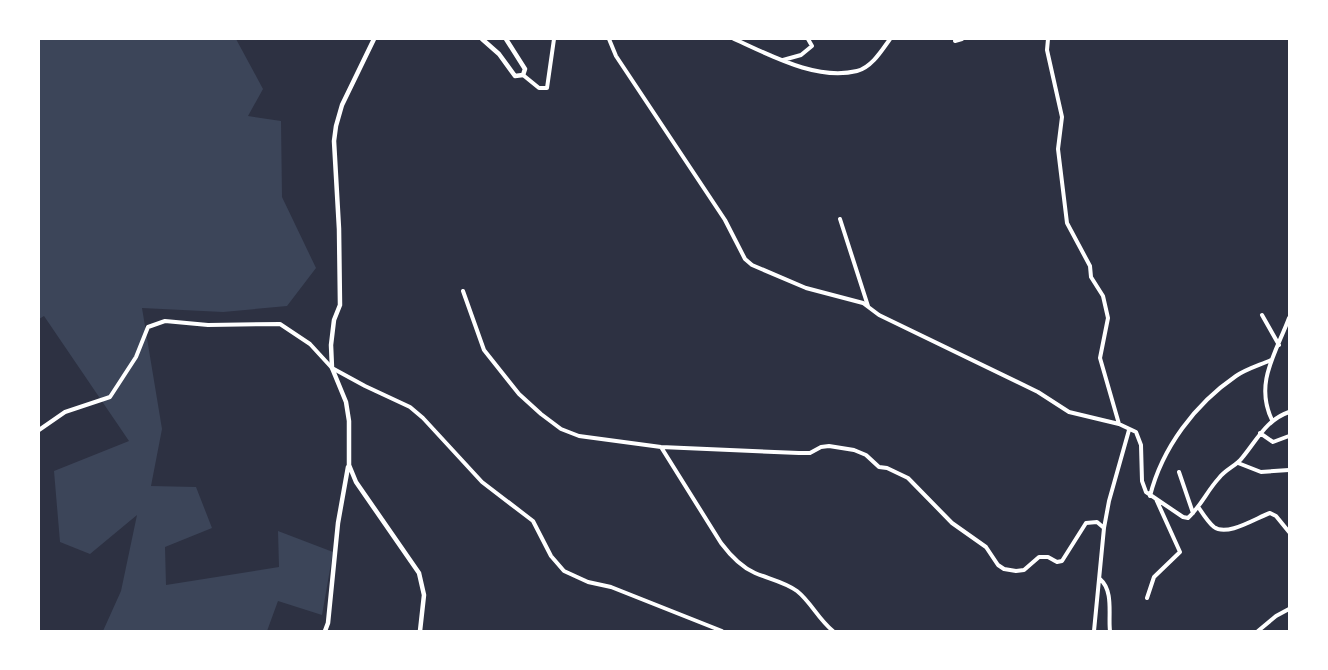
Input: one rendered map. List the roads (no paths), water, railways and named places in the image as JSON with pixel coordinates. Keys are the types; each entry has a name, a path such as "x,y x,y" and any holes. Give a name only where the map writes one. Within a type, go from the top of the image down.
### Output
{"street":[{"path":"325,631 328,623 338,523 348,465 349,421 346,402 332,368 332,334 340,304 336,126 342,105 374,39"},
{"path":"482,39 499,54 515,76 523,75 538,88 547,88 554,39"},
{"path":"506,39 525,69 523,75"},
{"path":"609,39 616,56 725,220 745,259 758,269 806,288 868,306 879,315 1038,392 1069,412 1119,424 1139,438 1142,481 1146,492 1183,517 1188,518 1199,508 1217,479 1227,469 1238,463 1272,420 1289,412"},
{"path":"734,39 810,70 836,72 858,71 874,61 890,39"},
{"path":"784,60 801,55 812,46 808,39"},
{"path":"955,41 962,39"},
{"path":"1048,39 1047,50 1062,117 1058,149 1067,223 1086,256 1091,276 1103,296 1108,318 1100,358 1119,424"},
{"path":"840,219 868,306"},
{"path":"463,291 484,350 519,394 541,414 562,429 579,436 661,447 799,453 810,453 821,447 829,446 854,450 866,455 879,467 887,468 908,478 952,523 986,547 1004,569 1024,570 1039,556 1048,557 1057,562 1062,561 1086,524 1096,522 1104,528"},
{"path":"1262,315 1279,346"},
{"path":"1272,420 1265,406 1263,393 1271,360 1279,346 1289,318"},
{"path":"39,430 65,412 110,396 136,357 148,327 157,322 208,325 280,324 310,344 332,368 410,407 423,418 482,482 533,520 551,556 574,577 611,587 707,623 722,631"},
{"path":"1283,333 1289,334"},
{"path":"1150,496 1154,481 1182,426 1206,401 1237,375 1271,360"},
{"path":"1094,631 1104,528 1109,501 1129,430"},
{"path":"1260,433 1273,442 1289,436"},
{"path":"661,447 731,556 754,573 783,583 797,591 823,623 833,631"},
{"path":"1238,463 1261,472 1289,470"},
{"path":"348,465 356,482 419,573 424,595 420,631"},
{"path":"1179,472 1193,513"},
{"path":"1147,598 1154,577 1180,552 1156,499"},
{"path":"1199,508 1213,526 1219,530 1242,526 1270,514 1276,516 1289,532"},
{"path":"1100,579 1108,593 1110,631"},
{"path":"1258,631 1276,616 1289,609"}]}
